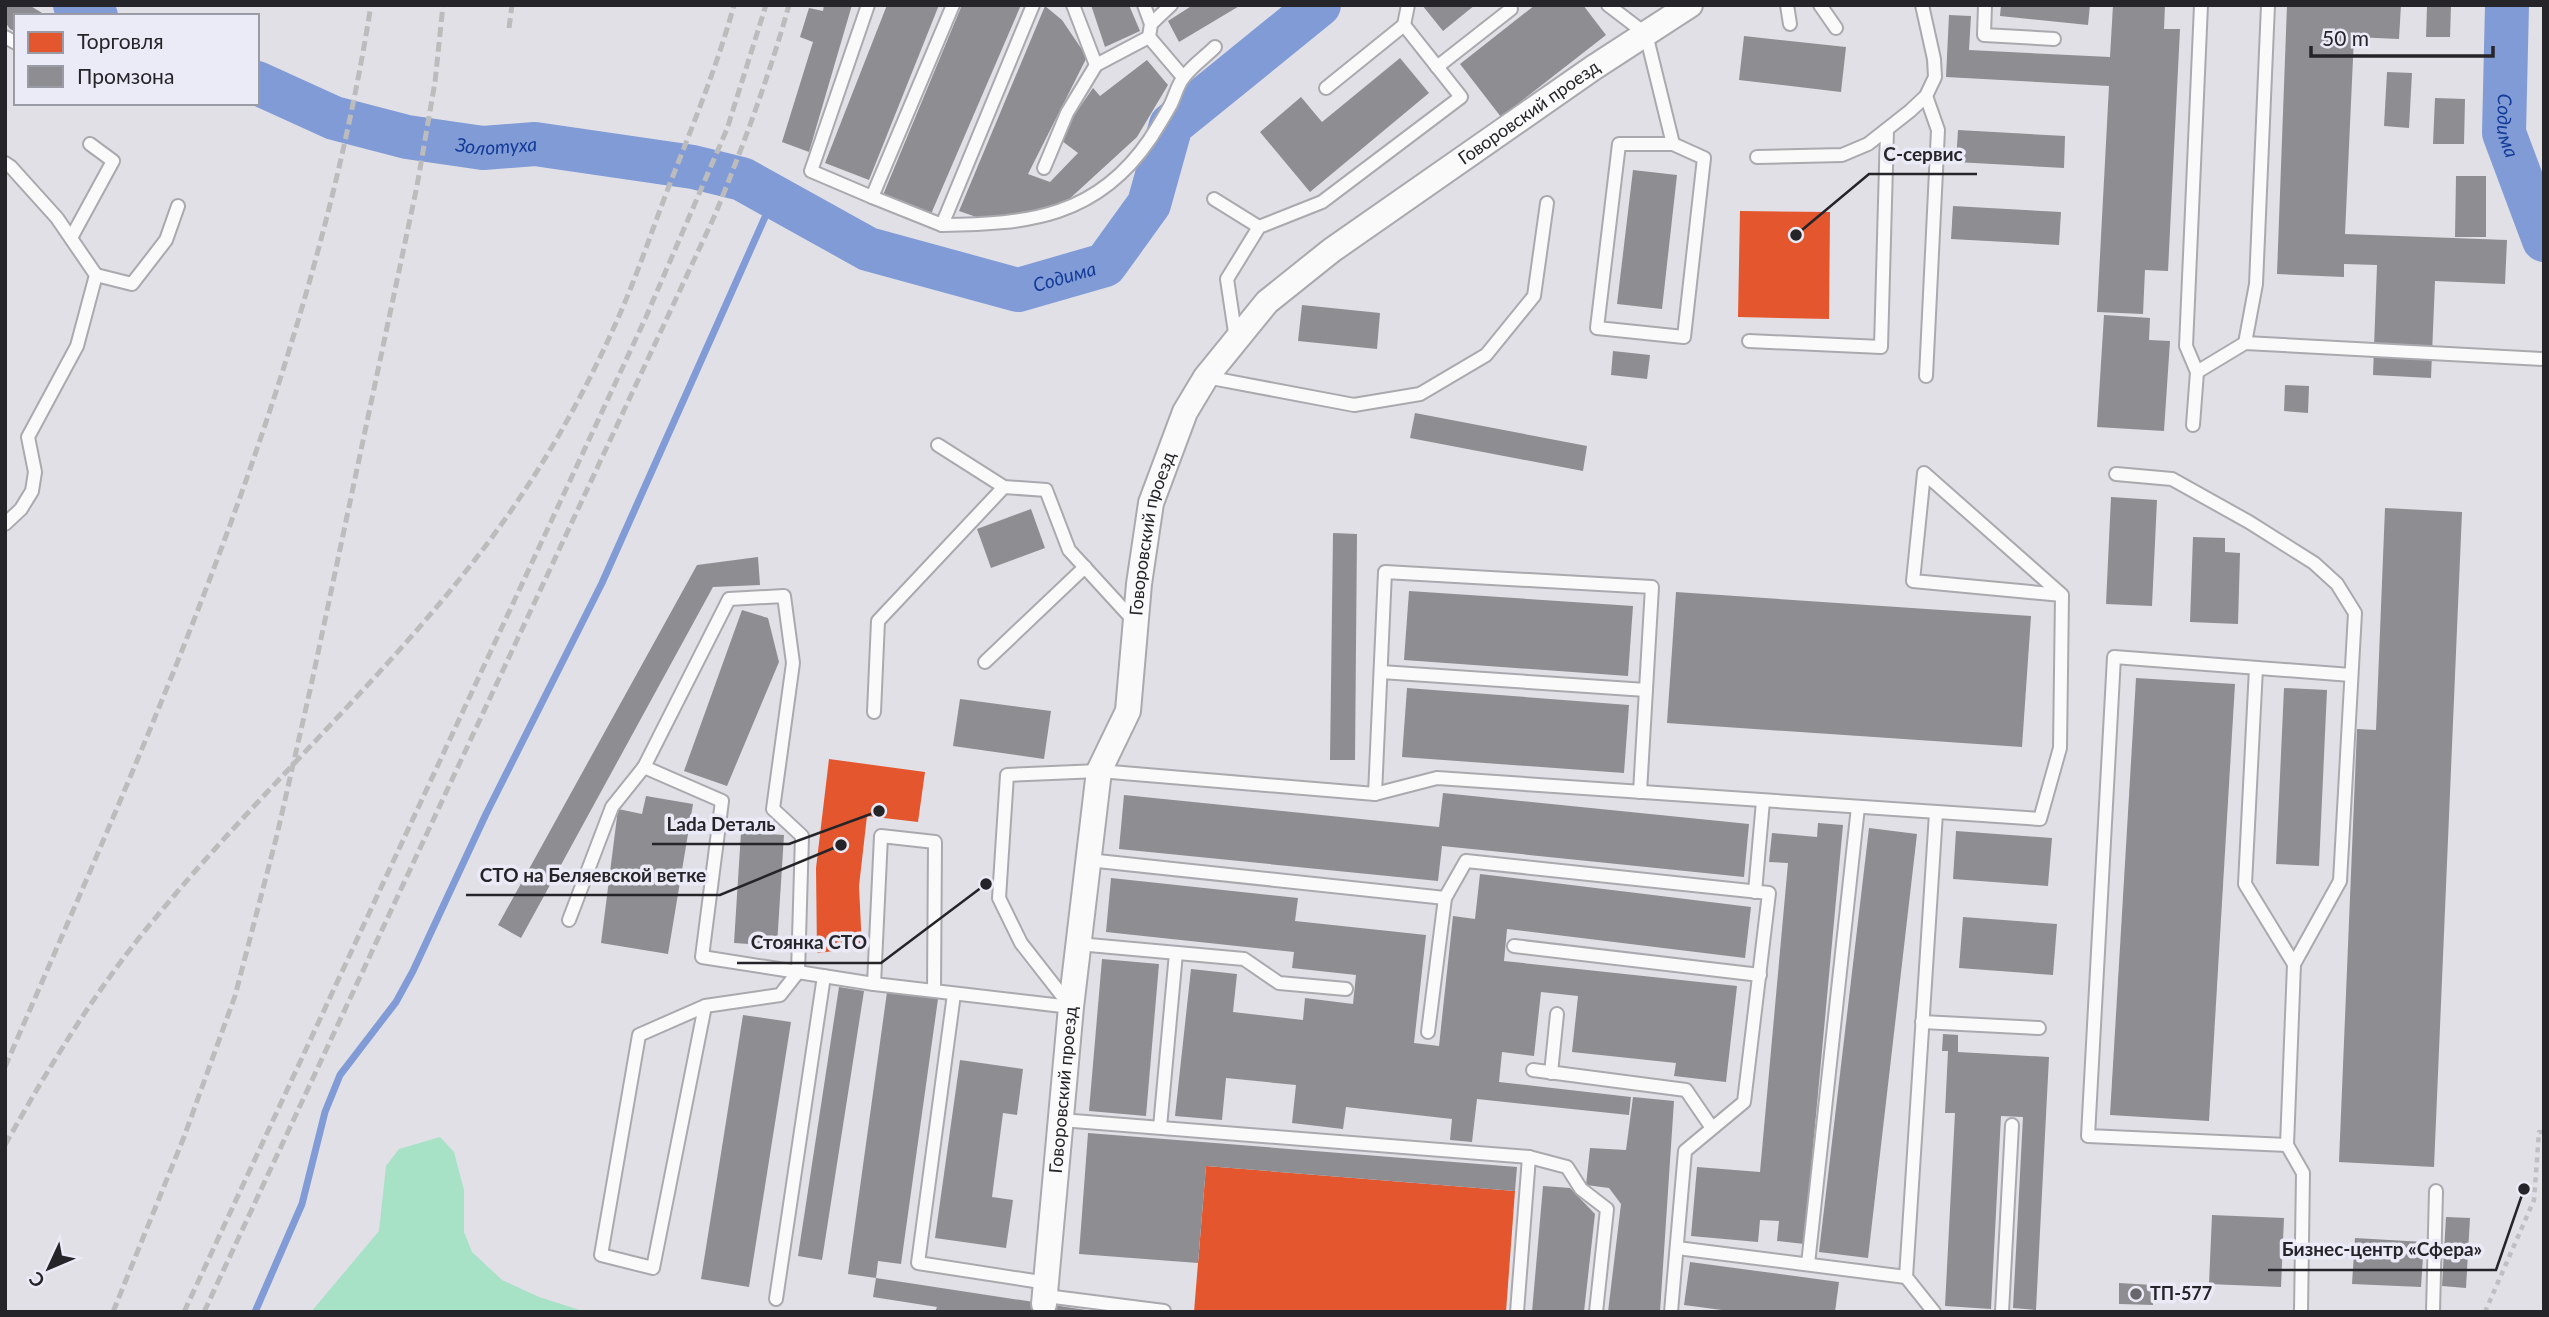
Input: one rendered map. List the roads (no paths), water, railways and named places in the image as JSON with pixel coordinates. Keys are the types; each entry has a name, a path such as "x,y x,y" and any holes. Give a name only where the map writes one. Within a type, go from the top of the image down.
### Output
{"street":[{"name":"Говоровский проезд","path":"1046,1294 1071,1007 1099,771 1128,711 1135,622 1151,503 1185,412 1206,377 1267,302 1332,250 1593,68 1690,5"}],"lane":[{"path":"868,5 811,171 942,225 1009,223 1035,219 1059,212 1104,188 1138,156 1169,107 1183,77 1215,47"},
{"path":"872,197 953,5"},
{"path":"942,225 1033,5"},
{"path":"1073,5 1096,65"},
{"path":"1144,5 1150,30 1183,77"},
{"path":"1044,168 1067,113 1096,65 1150,30 1171,5"},
{"path":"1326,88 1404,25 1408,5"},
{"path":"1608,5 1646,34 1673,144"},
{"path":"1787,5 1790,24"},
{"path":"1820,5 1836,28"},
{"path":"1757,158 1842,155 1868,144 1926,96 1935,77 1923,5"},
{"path":"1985,5 1984,35 2054,40"},
{"path":"2193,425 2197,372 2186,346 2201,5"},
{"path":"2245,343 2256,284 2268,5"},
{"path":"1437,67 1511,9"},
{"path":"1236,340 1227,279 1259,227 1322,202 1461,97 1404,25"},
{"path":"1926,96 1938,130 1926,376"},
{"path":"1749,341 1881,346 1887,130"},
{"path":"71,238 113,161 90,144"},
{"path":"1619,144 1673,144 1703,158 1684,337 1597,328 1619,144"},
{"path":"5,163 57,218 96,275 132,284 166,240 178,206"},
{"path":"1214,200 1259,227"},
{"path":"1206,377 1354,405 1420,394 1486,355 1534,296 1547,203"},
{"path":"5,524 21,509 32,491 35,472 28,437 77,346 96,275"},
{"path":"2197,372 2245,343 2544,359"},
{"path":"938,445 1004,487 1046,490 1069,550 1135,622"},
{"path":"1071,1007 1021,943 999,898 1007,775 1099,771 1375,794 1437,778 2040,819 2060,748 2062,595 1924,473 1913,580 2062,595"},
{"path":"2116,474 2172,479 2249,522 2314,563 2337,584 2355,613 2340,881 2294,964 2287,1145 2303,1173 2301,1312"},
{"path":"874,712 878,621 1004,487"},
{"path":"985,662 1085,567"},
{"path":"1375,794 1385,572 1652,587 1640,792"},
{"path":"569,920 612,807 644,767 729,599 784,596 793,663 773,809 802,836 797,972 780,995 705,1006 639,1035 601,1255 653,1268 705,1006"},
{"path":"2287,1145 2088,1136 2114,657 2351,675"},
{"path":"2256,668 2245,884 2294,964"},
{"path":"1381,672 1646,690"},
{"path":"644,767 722,802 702,957 874,984 1071,1007"},
{"path":"1755,892 1763,801"},
{"path":"1808,1264 1858,807"},
{"path":"1934,1312 1906,1277 1936,813"},
{"path":"874,984 881,836 935,842 934,991"},
{"path":"1088,860 1445,898"},
{"path":"1428,1032 1445,898 1466,861 1769,893 1744,1102 1685,1151 1671,1312"},
{"path":"1078,944 1244,959 1279,983 1346,989"},
{"path":"1514,946 1760,975"},
{"path":"1160,1128 1176,953"},
{"path":"776,1299 824,976"},
{"path":"954,994 918,1263 1046,1294 1164,1311"},
{"path":"1551,1073 1557,1014"},
{"path":"1922,1022 2039,1028"},
{"path":"1533,1070 1686,1090 1712,1128"},
{"path":"1061,1119 1529,1157 1567,1167 1581,1189 1607,1209 1596,1312"},
{"path":"2002,1312 2012,1125"},
{"path":"1517,1312 1529,1157"},
{"path":"2433,1312 2436,1191"},
{"path":"1677,1248 1906,1277"}],"waterway":[{"name":"Золотуха","path":"75,5 92,14"},
{"name":"Содима","path":"259,84 334,118 407,137 483,148 535,144 693,167 742,179 868,249 1018,290 1105,265 1149,204 1171,125 1319,5"},
{"name":"Содима","path":"2507,5 2504,133 2544,240"},
{"path":"255,1312 302,1204 325,1112 340,1075 396,1002 413,971 486,814 602,583 774,197"}],"railway":[{"path":"5,1067 171,679 269,414 310,280 344,144 371,5"},
{"path":"113,1312 184,1137 235,996 277,835 417,186 435,82 443,5"},
{"path":"509,28 512,5"},
{"path":"5,1145 76,1027 135,943 236,825 360,694 439,604 499,528 540,466 577,402 625,302 704,97 734,5"},
{"path":"184,1312 646,317 727,129 766,5"},
{"path":"204,1312 715,215 755,111 789,5"}],"place":[{"name":"С-сервис","path":"1796,235"},
{"name":"Lada Dеталь","path":"879,811"},
{"name":"СТО на Беляевской ветке","path":"841,845"},
{"name":"Стоянка СТО","path":"986,884"},
{"name":"Бизнес-центр «Сфера»","path":"2524,1189"},
{"name":"ТП-577","path":"2136,1294"}]}
